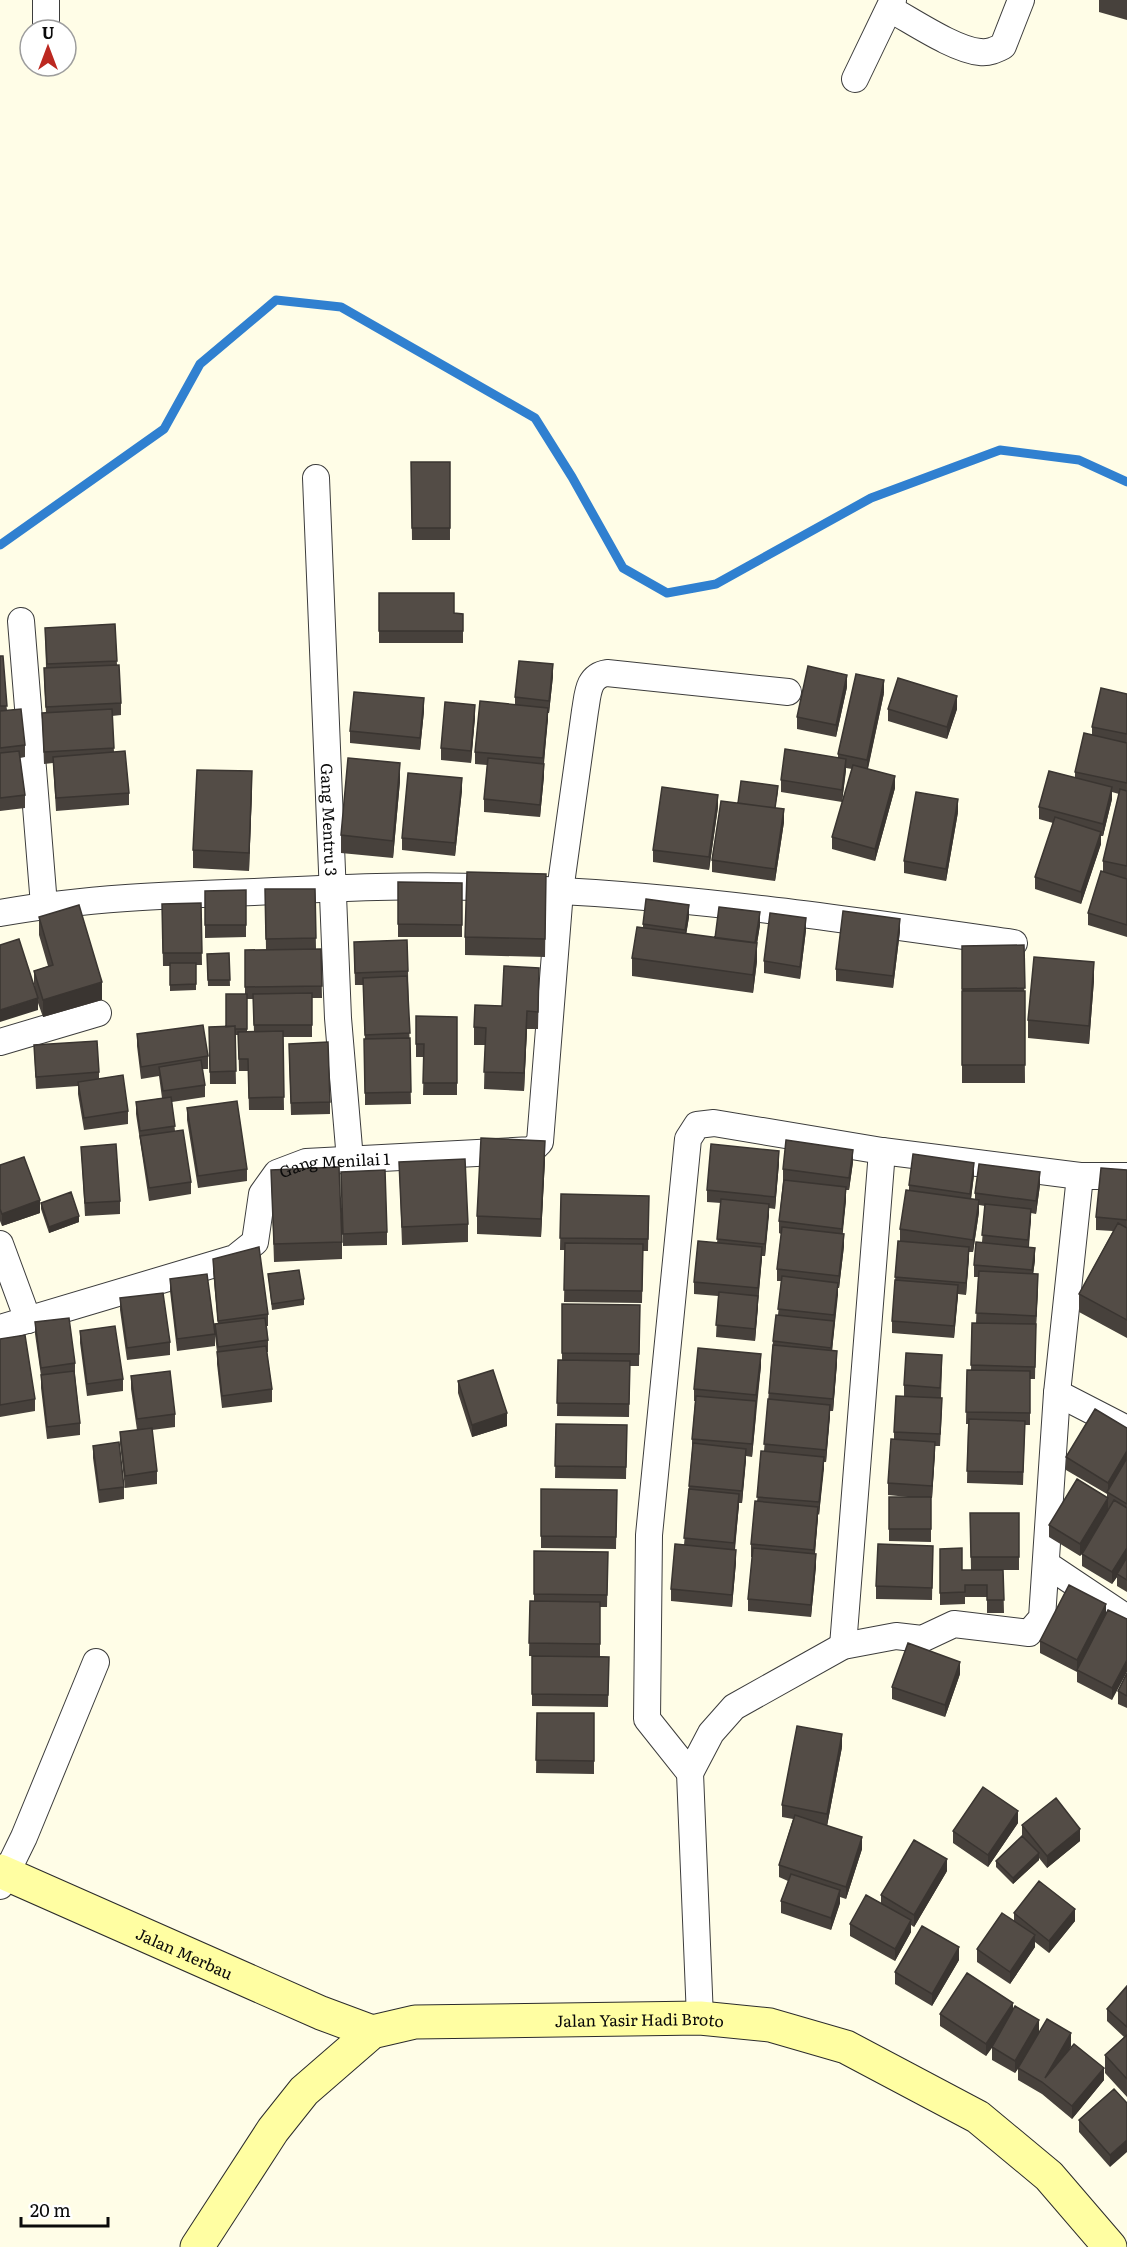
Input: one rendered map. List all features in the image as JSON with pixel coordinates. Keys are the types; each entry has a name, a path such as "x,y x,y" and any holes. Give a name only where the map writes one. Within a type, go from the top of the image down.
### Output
{"street":[{"path":"46,0 46,18"},
{"path":"855,79 891,5 966,50 982,52 994,51 1003,46 1021,0"},
{"name":"Gang Mentru 3","path":"316,478 331,888 338,1018 350,1160"},
{"path":"21,621 44,905"},
{"path":"560,891 585,711 589,689 595,677 607,673 788,692"},
{"path":"0,913 44,905 114,898 331,888 491,887 661,898 860,921 1014,944"},
{"name":"Gang Menilai 1","path":"0,1328 235,1258 255,1242 262,1194 277,1173 306,1162 532,1150 540,1142 542,1128 560,891"},
{"path":"0,1042 98,1012"},
{"path":"690,1773 647,1719 649,1535 688,1139 697,1125 714,1123 882,1151 1080,1176 1127,1176"},
{"path":"843,1646 882,1151"},
{"path":"700,2018 690,1773 711,1734 734,1707 843,1646 896,1636 922,1639 954,1624 1029,1632 1042,1618 1057,1393 1080,1176"},
{"path":"0,1244 28,1320"},
{"path":"1057,1393 1127,1430"},
{"path":"1046,1564 1127,1618"},
{"path":"2,1877 96,1662"},
{"name":"Jalan Merbau","path":"2,1877 321,2013 372,2032"},
{"name":"Jalan Yasir Hadi Broto","path":"197,2247 273,2130 304,2091 372,2032 415,2022 700,2018 770,2025 846,2047 978,2117 1049,2176 1110,2247"}],"building":[{"path":"411,462 450,462 450,528 412,528"},
{"path":"379,593 454,593 454,613 463,614 463,631 379,631"},
{"path":"115,624 117,661 47,664 45,628"},
{"path":"0,656 3,656 7,706 0,706"},
{"path":"519,661 553,664 549,701 515,697"},
{"path":"119,665 121,703 46,707 44,668"},
{"path":"808,666 847,675 836,725 797,717"},
{"path":"856,674 884,680 867,760 838,754"},
{"path":"898,678 957,696 947,727 888,709"},
{"path":"1101,688 1127,694 1127,734 1092,727"},
{"path":"354,692 424,698 420,738 350,731"},
{"path":"480,701 548,708 543,758 475,752"},
{"path":"445,702 475,705 471,751 441,748"},
{"path":"21,709 25,745 0,748 0,711"},
{"path":"112,709 114,748 44,752 42,713"},
{"path":"1084,733 1127,743 1127,783 1075,772"},
{"path":"785,749 846,759 842,790 781,780"},
{"path":"19,751 25,795 0,798 0,753"},
{"path":"125,751 129,793 56,798 53,757"},
{"path":"348,758 400,763 393,841 341,835"},
{"path":"488,758 544,764 540,805 484,799"},
{"path":"853,765 895,776 875,849 832,837"},
{"path":"197,770 252,771 249,853 193,850"},
{"path":"1049,771 1112,787 1103,824 1039,807"},
{"path":"408,773 462,778 455,843 402,838"},
{"path":"741,781 778,786 775,808 738,803"},
{"path":"662,787 718,795 709,857 653,850"},
{"path":"1120,789 1127,791 1127,866 1103,861"},
{"path":"916,792 958,799 946,869 904,861"},
{"path":"721,801 784,809 775,869 712,860"},
{"path":"1055,817 1101,832 1081,892 1035,877"},
{"path":"1101,871 1127,879 1127,925 1088,913"},
{"path":"467,872 546,874 545,939 465,937"},
{"path":"398,882 462,883 462,925 398,924"},
{"path":"265,889 315,889 316,938 266,939"},
{"path":"246,890 246,925 205,925 205,891"},
{"path":"646,899 689,905 685,930 643,924"},
{"path":"201,903 202,953 163,953 162,904"},
{"path":"79,905 102,982 43,1000 34,971 53,965 39,917"},
{"path":"719,907 760,912 755,943 715,938"},
{"path":"843,911 900,919 893,976 836,969"},
{"path":"770,913 806,918 800,967 764,961"},
{"path":"637,927 757,943 753,975 632,958"},
{"path":"19,939 38,998 0,1010 0,945"},
{"path":"407,940 408,971 355,973 354,942"},
{"path":"1024,945 1025,988 962,989 962,946"},
{"path":"321,949 322,986 245,987 245,950"},
{"path":"229,953 230,980 208,980 207,954"},
{"path":"1034,957 1094,962 1089,1026 1028,1020"},
{"path":"170,963 196,963 196,984 170,985"},
{"path":"504,966 539,968 538,1012 527,1011 524,1073 484,1072 486,1028 474,1027 475,1005 502,1006"},
{"path":"407,976 410,1033 365,1035 363,978"},
{"path":"962,991 1025,991 1025,1065 962,1065"},
{"path":"312,993 312,1025 254,1025 253,994"},
{"path":"226,994 247,994 247,1029 235,1029 235,1026 226,1027"},
{"path":"416,1016 457,1017 457,1083 423,1083 424,1044 416,1044"},
{"path":"203,1025 208,1056 141,1067 137,1034"},
{"path":"235,1026 236,1071 210,1072 209,1027"},
{"path":"283,1031 284,1097 249,1098 248,1059 239,1059 238,1032"},
{"path":"410,1038 411,1092 365,1093 364,1039"},
{"path":"97,1041 99,1072 36,1077 34,1045"},
{"path":"328,1042 330,1102 291,1103 289,1044"},
{"path":"201,1060 205,1085 163,1091 159,1067"},
{"path":"123,1075 128,1111 84,1118 78,1082"},
{"path":"171,1097 175,1126 140,1131 136,1102"},
{"path":"237,1101 247,1169 198,1176 187,1108"},
{"path":"183,1130 191,1182 149,1188 140,1136"},
{"path":"481,1138 545,1141 541,1219 477,1216"},
{"path":"786,1140 853,1150 849,1178 783,1169"},
{"path":"116,1144 120,1201 85,1203 81,1147"},
{"path":"711,1144 779,1151 775,1197 707,1190"},
{"path":"913,1154 974,1163 970,1194 909,1185"},
{"path":"24,1157 40,1200 2,1214 0,1165"},
{"path":"465,1159 468,1224 402,1227 399,1162"},
{"path":"979,1164 1040,1172 1036,1201 975,1193"},
{"path":"339,1167 342,1242 274,1244 271,1170"},
{"path":"1101,1168 1127,1170 1127,1220 1096,1217"},
{"path":"385,1170 387,1232 343,1234 341,1172"},
{"path":"784,1180 846,1187 842,1229 779,1221"},
{"path":"906,1190 979,1200 973,1240 900,1229"},
{"path":"71,1192 79,1216 49,1227 41,1203"},
{"path":"561,1194 649,1196 648,1239 560,1238"},
{"path":"721,1199 769,1204 765,1244 717,1239"},
{"path":"985,1204 1031,1209 1028,1240 982,1235"},
{"path":"1118,1223 1127,1228 1127,1320 1079,1294"},
{"path":"782,1227 844,1234 839,1276 777,1269"},
{"path":"698,1241 762,1247 758,1288 694,1282"},
{"path":"898,1241 969,1247 966,1283 895,1277"},
{"path":"976,1242 1035,1248 1032,1270 974,1265"},
{"path":"565,1243 643,1244 642,1291 564,1290"},
{"path":"259,1247 268,1314 218,1321 213,1259"},
{"path":"299,1270 304,1299 272,1304 268,1274"},
{"path":"979,1271 1038,1274 1036,1316 976,1313"},
{"path":"207,1274 215,1334 177,1339 170,1279"},
{"path":"782,1276 838,1283 834,1315 778,1309"},
{"path":"895,1280 958,1285 954,1326 892,1321"},
{"path":"719,1292 758,1296 755,1329 716,1325"},
{"path":"163,1293 170,1342 127,1348 120,1298"},
{"path":"562,1304 640,1305 639,1354 562,1353"},
{"path":"776,1315 834,1321 831,1348 773,1341"},
{"path":"69,1318 75,1363 41,1368 35,1322"},
{"path":"265,1318 268,1340 218,1347 215,1324"},
{"path":"972,1323 1036,1324 1035,1367 971,1365"},
{"path":"115,1326 123,1379 87,1384 80,1331"},
{"path":"25,1335 35,1399 0,1405 0,1339"},
{"path":"773,1345 837,1351 833,1399 769,1393"},
{"path":"266,1346 272,1389 222,1396 217,1352"},
{"path":"698,1348 761,1354 756,1395 694,1389"},
{"path":"906,1353 942,1355 940,1388 904,1385"},
{"path":"558,1360 630,1361 629,1404 557,1403"},
{"path":"493,1370 507,1413 472,1425 458,1381"},
{"path":"967,1370 1030,1371 1030,1413 966,1412"},
{"path":"74,1371 80,1423 47,1427 41,1375"},
{"path":"170,1371 175,1414 137,1419 131,1376"},
{"path":"696,1396 756,1401 752,1444 692,1439"},
{"path":"896,1396 942,1398 940,1434 894,1432"},
{"path":"768,1399 830,1405 826,1450 764,1444"},
{"path":"1095,1409 1127,1428 1127,1451 1108,1483 1066,1457"},
{"path":"969,1419 1025,1421 1023,1472 967,1471"},
{"path":"556,1424 627,1425 626,1467 555,1466"},
{"path":"152,1428 157,1471 125,1476 120,1432"},
{"path":"891,1439 935,1442 932,1486 888,1483"},
{"path":"119,1442 124,1487 99,1490 93,1446"},
{"path":"693,1443 746,1449 742,1491 689,1486"},
{"path":"761,1451 824,1457 819,1502 757,1497"},
{"path":"1127,1458 1127,1504 1107,1492"},
{"path":"1077,1479 1108,1498 1080,1544 1049,1525"},
{"path":"541,1489 617,1490 616,1537 541,1536"},
{"path":"689,1489 739,1494 734,1543 684,1538"},
{"path":"889,1497 931,1497 931,1529 889,1529"},
{"path":"1114,1500 1127,1508 1127,1548 1112,1572 1082,1554"},
{"path":"755,1501 818,1507 814,1550 751,1544"},
{"path":"970,1513 1019,1513 1019,1557 971,1557"},
{"path":"675,1544 736,1550 732,1595 671,1589"},
{"path":"878,1544 933,1546 932,1588 876,1586"},
{"path":"753,1548 816,1554 811,1605 748,1599"},
{"path":"962,1548 962,1570 1003,1570 1004,1600 987,1600 987,1585 965,1585 965,1592 940,1593 940,1549"},
{"path":"534,1551 608,1552 607,1595 534,1594"},
{"path":"1127,1557 1127,1580 1117,1574"},
{"path":"1069,1585 1106,1604 1077,1660 1040,1641"},
{"path":"530,1601 600,1602 600,1644 529,1643"},
{"path":"1108,1610 1127,1619 1127,1660 1112,1688 1077,1670"},
{"path":"908,1643 960,1662 945,1705 892,1687"},
{"path":"532,1656 609,1657 608,1695 532,1694"},
{"path":"1127,1673 1127,1696 1118,1691"},
{"path":"537,1713 594,1713 594,1761 536,1760"},
{"path":"797,1726 842,1734 827,1814 782,1805"},
{"path":"983,1787 1018,1811 988,1855 953,1831"},
{"path":"1056,1798 1080,1829 1047,1856 1022,1825"},
{"path":"795,1815 862,1837 846,1887 779,1865"},
{"path":"1022,1836 1039,1853 1013,1878 996,1861"},
{"path":"914,1840 947,1859 914,1915 881,1895"},
{"path":"791,1874 840,1890 831,1918 781,1901"},
{"path":"1039,1881 1075,1909 1049,1941 1014,1913"},
{"path":"866,1895 911,1920 895,1949 850,1924"},
{"path":"1002,1913 1035,1935 1010,1972 977,1949"},
{"path":"922,1926 959,1947 932,1994 895,1972"},
{"path":"967,1973 1013,2003 986,2044 940,2014"},
{"path":"1127,1986 1127,2027 1107,2009"},
{"path":"1015,2006 1039,2020 1015,2061 992,2047"},
{"path":"1047,2019 1071,2033 1045,2078 1074,2044 1104,2068 1072,2106 1042,2082 1018,2068"},
{"path":"1127,2035 1127,2079 1105,2055"},
{"path":"1114,2089 1127,2103 1127,2140 1110,2155 1079,2120"}],"waterway":[{"path":"0,545 164,429 200,364 276,300 341,307 535,418 572,477 623,568 667,593 716,584 871,498 1000,450 1079,460 1127,482"}]}
